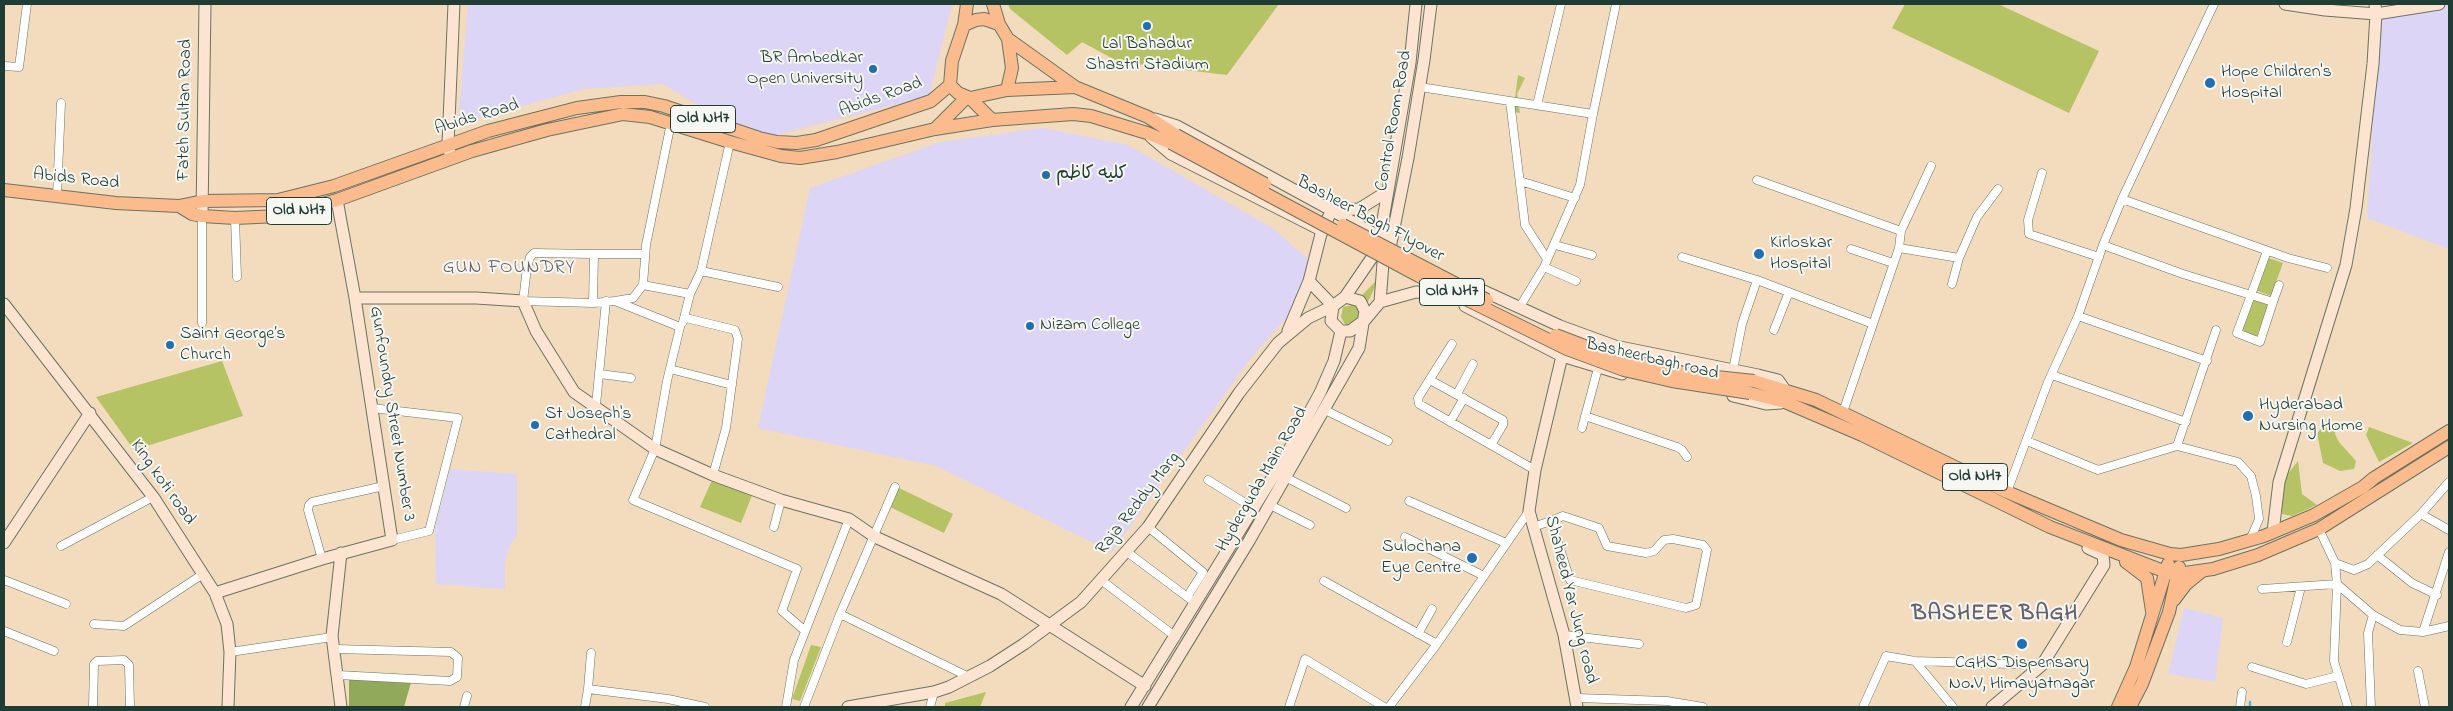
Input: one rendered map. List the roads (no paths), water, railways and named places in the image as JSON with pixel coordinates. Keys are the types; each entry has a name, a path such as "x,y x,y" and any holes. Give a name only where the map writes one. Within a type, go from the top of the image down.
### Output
{"main road":[{"path":"966,4 964,26 952,61 950,85 968,97 992,120"},
{"path":"992,4 999,24 1008,39 1012,68 1007,90"},
{"path":"964,26 976,20 999,24"},
{"path":"1008,39 1075,87"},
{"name":"Abids Road","path":"4,190 116,203 179,206 203,202 278,200 300,196 488,131 577,108 620,102 645,102 664,106 759,138 777,142 797,143 816,140 931,101 950,85"},
{"name":"Old NH7","path":"968,97 1007,90 1075,87 1148,117"},
{"path":"935,129 968,97"},
{"name":"Old NH7","path":"179,206 192,214 202,216 235,218 279,216 337,200 451,158 547,130 623,114 650,117 781,156 800,158 837,152 935,129 992,120 1073,114 1091,116 1147,133"},
{"name":"Basheer Bagh Flyover","path":"1148,117 1174,139 1565,339 1611,356 1785,396"},
{"name":"Basheer Bagh Flyover","path":"1147,133 1174,139"},
{"name":"Old NH7","path":"1785,396 1816,400 2007,492 2121,540 2176,555 2219,549 2273,532 2314,515 2363,487 2374,478 2449,431"},
{"name":"Old NH7","path":"1785,396 2050,527 2114,553 2172,573 2202,571 2258,555 2319,529 2449,447"},
{"path":"2114,553 2147,578 2152,616"},
{"path":"2130,707 2142,684 2170,604 2172,573 2176,555"},
{"path":"2170,604 2186,584 2202,571"},
{"path":"2118,707 2136,668 2152,616 2172,573"}],"street":[{"path":"4,66 19,67 27,4"},
{"name":"Fateh Sultan Road","path":"202,216 205,4"},
{"path":"451,158 448,144 454,4"},
{"name":"Control Room Road","path":"1380,237 1410,63 1416,4"},
{"name":"Control Room Road","path":"1383,262 1391,243 1420,88 1431,4"},
{"path":"1537,104 1562,4"},
{"path":"1519,308 1544,268 1580,185 1616,4"},
{"path":"2007,492 2052,375 2078,316 2122,198 2214,4"},
{"path":"2285,4 2376,9 2438,4"},
{"path":"2273,532 2279,482 2346,266 2358,188 2376,9"},
{"path":"1420,88 1537,104 1593,114"},
{"path":"1510,101 1525,225 1547,258"},
{"path":"57,196 61,103"},
{"name":"Basheerbagh road","path":"1147,133 1171,154 1373,256 1562,356 1598,368 1662,384 1766,404 1785,396 1778,380 1624,349 1578,333 1519,308 1391,243 1177,126 1148,117"},
{"path":"355,298 476,298 592,303 633,298 643,285 645,254 671,123"},
{"path":"730,142 701,271 690,294 686,318 680,327 655,448 633,500 797,569 782,611 804,630"},
{"path":"1843,412 1899,248 1901,231 1931,166"},
{"path":"2042,173 2028,220 2029,234 2099,257"},
{"path":"1757,180 1901,231"},
{"path":"1520,182 1575,198"},
{"path":"1952,284 1959,258 1977,217 1998,190"},
{"path":"1288,333 1309,281 1322,230 1332,210 1359,209 1388,191"},
{"path":"2122,198 2267,251 2327,268"},
{"name":"Gunfoundry Street Number 3","path":"215,593 341,553 392,540 355,298 337,200"},
{"path":"202,216 202,323"},
{"path":"235,218 237,276"},
{"name":"Raja Reddy Marg","path":"848,707 934,692 969,677 1024,644 1048,624 1081,602 1148,527 1209,440 1239,393 1288,333 1308,318 1333,306 1345,297 1373,256 1380,237"},
{"path":"1555,245 1592,255"},
{"path":"2103,245 2165,268 2273,302"},
{"path":"1899,248 1959,258"},
{"path":"1851,249 1894,263"},
{"path":"2267,251 2237,333 2260,342 2279,285"},
{"path":"645,254 534,253 530,257 523,301 536,331 574,392 596,405 655,448 713,475 781,500 849,519 875,537 1001,594 1145,686"},
{"path":"592,303 594,254"},
{"path":"1682,257 1757,280 1873,324"},
{"path":"1383,262 1380,302 1416,292 1440,293"},
{"path":"1544,268 1576,281"},
{"path":"701,271 778,287"},
{"path":"1733,370 1742,324 1757,280"},
{"path":"1309,281 1333,306 1331,321 1341,330 1354,330 1365,320 1365,311 1360,301 1345,297"},
{"path":"643,285 690,294"},
{"path":"1774,330 1789,292"},
{"path":"596,405 606,301"},
{"path":"615,301 680,327"},
{"name":"Hyderguda Main Road","path":"1148,707 1270,505 1359,348 1365,320 1380,302"},
{"name":"King koti road","path":"4,304 153,497 215,593 227,624 230,652 228,707"},
{"path":"2078,316 2207,361"},
{"path":"686,318 735,330 738,339 726,428 713,475"},
{"name":"Hyderguda Main Road","path":"1131,707 1176,637 1192,600 1255,509 1320,393 1334,360 1341,330"},
{"path":"2177,446 2216,330"},
{"path":"1452,344 1418,401 1450,422 1535,470"},
{"name":"Shaheed Yar Jung road","path":"1562,356 1535,470 1529,511 1564,635 1577,703"},
{"path":"1450,422 1473,364"},
{"path":"1582,428 1598,368"},
{"path":"670,369 732,385"},
{"path":"600,374 631,378"},
{"path":"2052,375 2186,422"},
{"path":"1430,380 1503,420 1503,425 1491,446"},
{"path":"372,408 458,418 430,531 392,540"},
{"path":"1323,409 1388,441"},
{"path":"4,543 90,413"},
{"path":"1585,416 1677,447 1687,457"},
{"path":"2027,441 2098,470 2177,446 2238,462 2251,476 2258,519 2250,540"},
{"path":"1285,477 1346,508"},
{"path":"1208,480 1255,509"},
{"path":"2335,563 2354,570 2368,564 2420,514 2449,482"},
{"path":"322,559 308,510 309,505 312,502 384,486"},
{"path":"804,707 840,614 875,537 895,487"},
{"path":"61,546 153,497"},
{"path":"774,527 781,500"},
{"path":"1409,501 1506,543"},
{"path":"1270,505 1310,525"},
{"path":"1389,707 1437,644 1529,511"},
{"path":"2420,514 2449,530"},
{"path":"1533,527 1563,516 1599,528 1607,546 1646,553 1654,551 1664,540 1673,539 1702,545 1707,550 1696,605 1686,608 1570,580 1551,521"},
{"path":"786,707 794,660 804,630 849,519"},
{"path":"1127,552 1192,600 1203,572 1148,527"},
{"path":"2319,529 2335,563 2337,584 2334,661 2348,707"},
{"path":"1405,537 1484,576"},
{"path":"1992,707 2042,665 2105,561 2100,553 2079,544 2078,538"},
{"path":"2423,632 2437,595 2449,552"},
{"path":"341,553 333,643 341,707"},
{"path":"2377,555 2412,583 2437,595"},
{"path":"94,624 124,626 203,574"},
{"path":"4,580 66,604"},
{"path":"1101,580 1176,637"},
{"path":"1324,581 1437,644"},
{"path":"2262,589 2337,584 2373,615 2400,630 2423,632 2449,626"},
{"path":"2287,642 2301,587"},
{"path":"1418,634 1432,609"},
{"path":"840,614 969,677"},
{"path":"2371,707 2368,633 2373,615"},
{"path":"4,631 54,650"},
{"path":"1564,635 1639,644"},
{"path":"230,652 333,643 450,652 458,658 457,676 450,681 338,675"},
{"path":"585,707 591,653"},
{"path":"1863,707 1886,656 1915,660 2042,665"},
{"path":"1289,707 1305,659 1384,707"},
{"path":"93,707 94,664 96,661 124,660 129,665 130,707"},
{"path":"1915,660 1953,707"},
{"path":"2252,667 2306,684 2338,676"},
{"path":"2418,671 2425,707"},
{"path":"588,689 668,699 691,706 706,707"},
{"path":"930,707 934,692"},
{"path":"2240,707 2242,692"},
{"path":"464,707 467,696"},
{"path":"1577,703 1666,704 1703,707"}],"waterway":[{"path":"2250,702 2250,707"}],"place":[{"name":"Lal Bahadur Shastri Stadium","path":"1147,26"},
{"name":"BR Ambedkar Open University","path":"873,69"},
{"name":"Hope Children's Hospital","path":"2210,83"},
{"name":"كليه كاظم","path":"1046,175"},
{"name":"Kirloskar Hospital","path":"1759,254"},
{"name":"Nizam College","path":"1030,326"},
{"name":"Saint George’s Church","path":"170,345"},
{"name":"Hyderabad Nursing Home","path":"2248,416"},
{"name":"St Joseph's Cathedral","path":"535,425"},
{"name":"Sulochana Eye Centre","path":"1472,558"},
{"name":"CGHS Dispensary No.V, Himayatnagar","path":"2022,644"}],"district":[{"name":"GUN FOUNDRY","path":"509,269"},
{"name":"BASHEER BAGH","path":"1995,615"}]}
